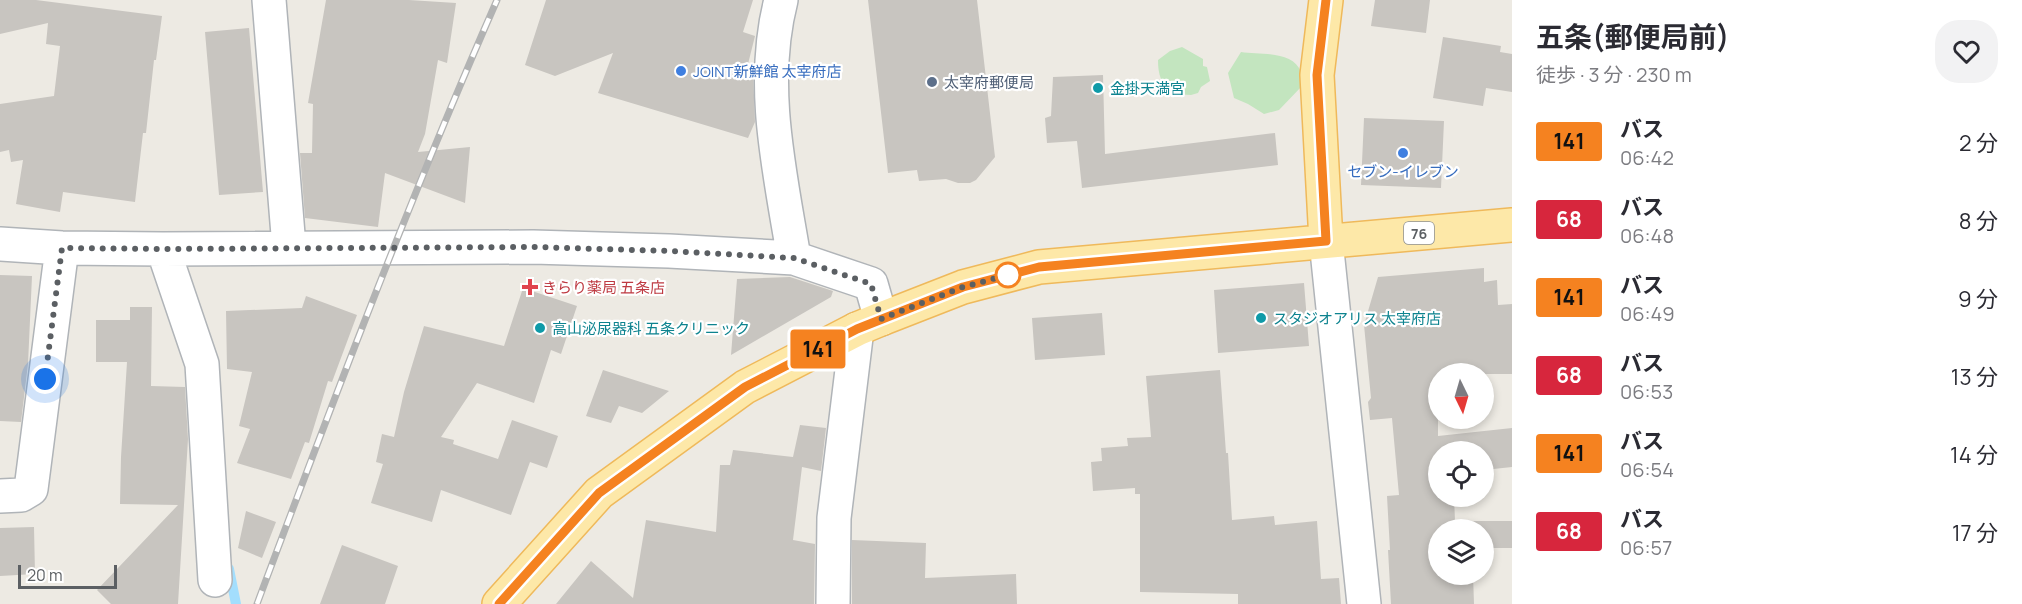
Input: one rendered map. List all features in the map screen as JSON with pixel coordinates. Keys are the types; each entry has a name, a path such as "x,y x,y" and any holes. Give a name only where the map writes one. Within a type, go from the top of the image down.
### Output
{"main road":[{"path":"499,604 599,493 745,387 869,324 963,287 1039,267 1326,241 1317,75 1326,0"},
{"name":"76","path":"1326,241 1512,225"}],"street":[{"path":"269,0 289,247"},
{"path":"781,0 773,46 773,122 777,163 794,258"},
{"path":"1326,241 1364,604"},
{"path":"0,244 62,248 533,247 669,251 794,258 871,284 869,324 834,518 833,604"},
{"path":"0,496 21,495 31,489 62,248"},
{"path":"163,249 202,364 215,580"}],"green space":[{"path":"1182,47 1203,59 1203,66 1207,67 1210,81 1201,87 1198,93 1191,95 1172,94 1165,86 1159,70 1158,60 1170,51"},
{"path":"1241,52 1275,55 1291,60 1301,72 1302,86 1279,110 1264,114 1234,98 1228,73"}],"building":[{"path":"0,0 36,0 162,16 156,60 154,60 146,133 143,133 135,202 63,192 60,212 16,204 23,160 11,162 9,150 0,152 0,104 54,96 60,46 46,44 48,23 0,34"},
{"path":"326,0 409,0 456,3 447,63 438,60 425,134 418,152 470,147 465,203 385,173 378,227 305,218 300,153 312,153 313,104 308,103"},
{"name":"JOINT新鮮館 太宰府店","path":"546,0 753,0 743,32 755,36 747,68 753,70 755,122 748,138 598,93 613,53 555,76 525,65"},
{"name":"太宰府郵便局","path":"868,0 977,0 995,157 976,180 970,183 958,183 946,179 919,181 917,170 888,173"},
{"path":"1375,0 1430,0 1426,33 1371,26"},
{"path":"249,28 263,192 219,195 205,32"},
{"path":"1443,37 1501,46 1500,52 1512,54 1512,92 1486,88 1483,106 1433,98"},
{"path":"1103,75 1105,154 1275,133 1278,165 1082,188 1077,141 1047,143 1045,118 1051,116 1053,77"},
{"name":"セブン-イレブン","path":"1364,118 1444,121 1441,188 1361,185"},
{"path":"1484,268 1484,282 1497,280 1498,305 1512,304 1512,374 1494,374 1494,363 1428,363 1428,429 1438,429 1438,436 1512,428 1512,467 1494,469 1494,441 1428,441 1428,507 1454,507 1455,519 1428,519 1428,585 1473,585 1474,604 1391,604 1387,496 1399,495 1392,418 1370,420 1368,402 1371,398 1364,325 1378,277"},
{"path":"0,275 32,276 28,364 21,422 0,421"},
{"path":"790,277 833,291 831,297 731,355 737,279"},
{"name":"スタジオアリス 太宰府店","path":"1304,283 1309,346 1218,353 1214,290"},
{"path":"523,288 577,306 561,354 551,350 534,403 477,383 441,437 454,440 453,444 498,459 512,420 558,436 547,468 530,462 511,515 441,490 432,522 371,503 383,464 376,462 382,434 394,437 404,392 424,326 504,346"},
{"path":"306,296 357,315 332,382 328,381 309,443 305,442 291,479 237,463 250,429 239,426 252,372 227,369 226,311 302,308"},
{"path":"130,307 152,307 151,386 185,387 188,439 178,604 111,604 97,590 178,505 120,504 127,362 96,362 96,320 130,320"},
{"path":"1102,313 1105,355 1035,360 1032,318"},
{"path":"603,370 669,391 642,413 619,406 611,423 586,416"},
{"path":"1220,370 1232,520 1274,516 1275,525 1317,521 1321,579 1339,578 1341,604 1238,604 1238,594 1140,592 1140,494 1135,494 1135,488 1093,491 1091,462 1102,461 1101,448 1128,446 1127,438 1151,437 1146,376"},
{"path":"800,425 826,428 821,471 802,467 793,540 815,544 814,604 556,604 591,561 633,598 646,520 716,532 720,465 730,465 733,450 793,457"},
{"path":"246,511 276,522 262,558 238,548"},
{"path":"1494,521 1512,521 1512,548 1494,548"},
{"path":"34,527 35,574 0,576 0,528"},
{"path":"852,540 926,543 925,578 1016,574 1017,604 852,604"},
{"path":"342,545 398,566 385,604 320,604"}],"waterway":[{"path":"229,569 236,604"}],"railway":[{"path":"257,604 343,376 497,0"}],"bus line":[{"name":"141","path":"499,604 599,493 745,387 857,329 963,287 1039,267 1326,241 1317,75 1326,0"}],"place":[{"name":"JOINT新鮮館 太宰府店","path":"681,71"},
{"name":"太宰府郵便局","path":"932,82"},
{"name":"金掛天満宮","path":"1098,88"},
{"name":"セブン-イレブン","path":"1403,153"},
{"name":"きらり薬局 五条店","path":"530,287"},
{"name":"スタジオアリス 太宰府店","path":"1261,318"},
{"name":"高山泌尿器科 五条クリニック","path":"540,328"}],"route":[{"path":"45,379 62,248 533,247 794,258 871,284 881,319 963,287 1008,275"}]}
